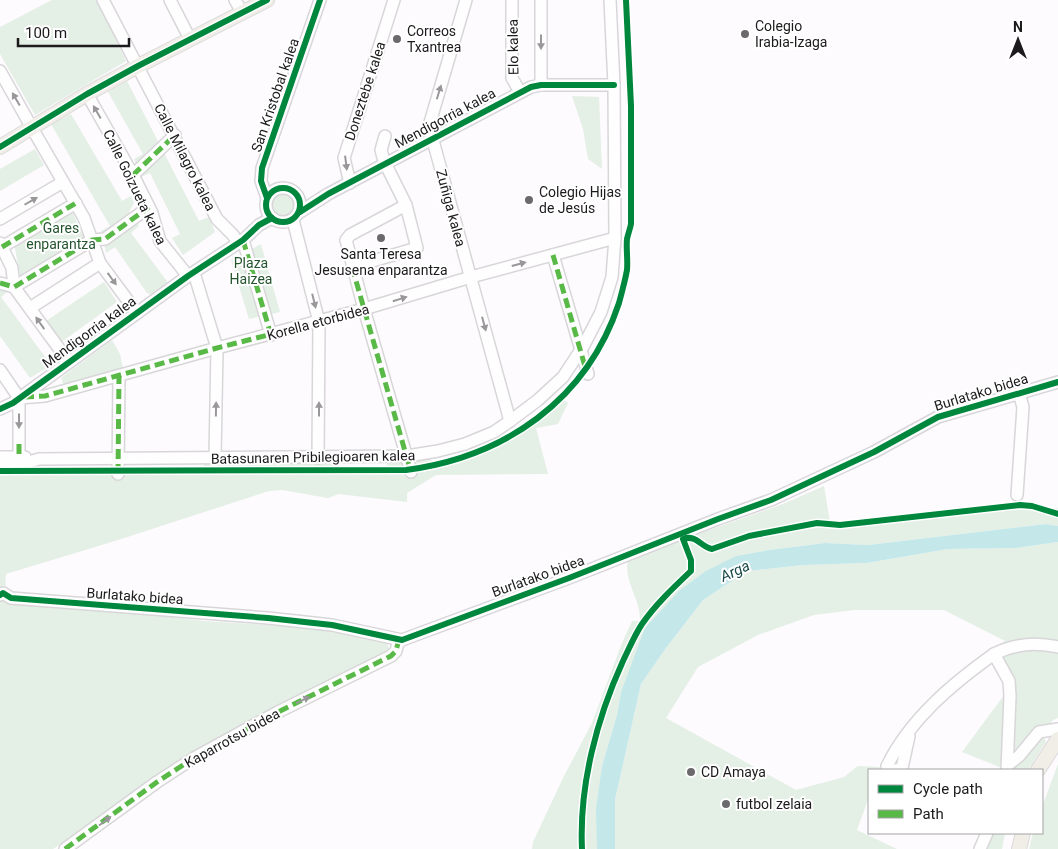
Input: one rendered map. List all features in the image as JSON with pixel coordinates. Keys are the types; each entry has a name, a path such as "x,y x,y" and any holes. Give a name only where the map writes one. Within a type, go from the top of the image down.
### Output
{"main road":[{"path":"0,147 87,94 190,39 238,6 267,0"},
{"path":"1039,769 1058,740"},
{"path":"1043,780 1058,740"},
{"path":"1011,849 1014,834"},
{"path":"1019,849 1023,834"}],"street":[{"name":"Calle Milagro kalea","path":"103,0 217,219 240,242"},
{"path":"170,0 190,39"},
{"name":"San Kristobal kalea","path":"270,203 265,160 320,0"},
{"name":"Doneztebe kalea","path":"350,183 344,158 394,0"},
{"name":"Zuñiga kalea","path":"466,0 428,126 468,271 472,277 510,421"},
{"name":"Elo kalea","path":"512,0 512,78 520,92"},
{"path":"541,0 541,84"},
{"name":"Batasunaren Pribilegioaren kalea","path":"0,457 20,457 39,460 407,456 465,444 494,432 510,421 538,400 563,377 580,351 601,312 612,278 616,238 614,84 610,0"},
{"path":"0,71 84,218 100,263 137,313"},
{"name":"Mendigorria kalea","path":"296,216 328,194 520,92 541,84 614,84"},
{"name":"Calle Goizueta kalea","path":"87,94 133,174 160,240 191,274"},
{"path":"133,174 175,136"},
{"path":"352,267 417,248 406,205 381,150 385,136"},
{"path":"0,219 63,182"},
{"path":"296,216 278,221 270,203 280,188 291,189 296,194 301,206 296,216 319,322 318,458"},
{"name":"Mendigorria kalea","path":"296,194 313,197 328,194"},
{"path":"69,362 14,287 12,268 1,245 76,203"},
{"name":"Mendigorria kalea","path":"0,409 19,398 191,274 240,242 259,225 270,203"},
{"path":"406,205 350,235 346,240 364,310 411,472"},
{"path":"0,283 14,287 92,240 105,239 148,207"},
{"name":"Korella etorbidea","path":"19,398 45,396 217,348 364,310 472,277 616,238"},
{"path":"240,242 271,335"},
{"path":"553,255 588,374"},
{"path":"30,308 100,263"},
{"path":"191,274 217,348 215,458"},
{"path":"0,370 19,398 20,457"},
{"path":"118,474 119,376"},
{"name":"Burlatako bidea","path":"0,595 3,593 11,598 268,618 332,625 402,640 578,575 771,500 874,452 938,417 1058,382"},
{"path":"1017,495 1023,407 1019,393"},
{"name":"Batasunaren Pribilegioaren kalea","path":"0,466 19,465 39,460"},
{"name":"Kaparrotsu bidea","path":"65,849 157,782 194,758 278,712 391,656 396,651 398,643 402,640"},
{"path":"888,769 887,766 894,753 932,705 963,677 994,654 1016,646 1043,644 1058,647"},
{"path":"994,654 1009,681 1008,767"},
{"path":"1008,767 1017,761 1040,736 1051,735 1058,740"},
{"path":"980,849 987,834"}],"green space":[{"path":"52,0 97,0 126,61 35,115 0,54 0,27"},
{"path":"127,81 199,221 209,217 215,232 183,255 172,238 180,234 150,173 141,177 134,159 143,154 108,92"},
{"path":"572,96 599,97 602,169 588,159 583,129"},
{"path":"71,114 122,201 131,196 134,203 129,212 139,226 131,233 169,284 151,295 147,293 115,247 106,253 101,231 110,226 51,124"},
{"path":"35,149 44,165 0,191 0,169"},
{"path":"284,192 292,196 296,204 292,212 284,216 276,212 272,204 276,196"},
{"name":"Gares enparantza","path":"71,209 86,242 21,280 14,243"},
{"name":"Plaza Haizea","path":"261,244 280,312 249,319 231,260"},
{"path":"0,281 8,291 1,297 51,365 30,378 0,336"},
{"path":"104,282 117,302 60,343 46,321"},
{"path":"112,340 120,354 123,368 64,385 61,378"},
{"path":"559,396 568,403 558,424 536,428 548,474 436,475 407,493 407,502 339,494 328,498 282,490 269,491 6,574 7,593 21,604 130,612 204,621 328,629 388,642 389,652 180,760 53,849 0,849 0,470 40,464 40,470 203,469 204,464 334,463 334,468 387,468 387,463 431,459 432,464 468,453 500,439 530,420"},
{"path":"824,486 830,522 1058,508 1058,526 1046,524 868,545 825,543 736,556 621,692 617,715 602,766 597,849 532,849 533,842 563,778 592,723 632,621 640,621 638,605 628,575 628,559 783,504"},
{"path":"1058,542 1058,718 1053,720 1043,734 1046,742 1029,769 1004,769 962,752 1004,695 1002,677 988,651 1005,641 944,610 854,610 814,615 758,635 698,667 666,718 796,790 844,777 858,766 880,767 879,769 868,769 868,800 857,830 897,849 615,849 615,800 641,684 703,600 747,571 804,565 867,563 948,549 1016,548","holes":["1011,703 1016,758 1009,764"]},
{"path":"1058,764 1058,849 1029,849 1033,834 1043,834 1043,804"},
{"path":"985,834 1005,834 1002,849 980,849"}],"water":[{"name":"Arga","path":"1046,524 1058,526 1058,542 1016,548 948,549 867,563 804,565 747,571 703,600 641,684 615,800 615,849 597,849 596,809 602,766 617,715 621,692 645,628 679,591 706,571 736,556 769,550 825,543 868,545"}],"marked path":[{"path":"133,175 175,135"},
{"path":"2,247 76,203"},
{"path":"0,283 14,287 92,240 105,239 149,207"},
{"path":"243,240 271,335"},
{"path":"553,255 586,370"},
{"path":"352,267 411,472"},
{"path":"24,397 45,396 319,322"},
{"path":"118,474 119,376"},
{"path":"19,444 19,457"},
{"path":"65,849 157,782 194,758 278,712 391,656 396,651 398,643 402,640"}],"cycle path":[{"path":"0,147 87,94 267,0"},
{"path":"267,198 261,181 262,168 320,0"},
{"path":"0,471 406,470 442,463 477,452 508,437 538,418 564,395 586,368 605,337 619,303 626,274 627,239 631,224 631,106 626,0"},
{"path":"300,212 328,194 531,87 541,85 614,85"},
{"path":"283,188 295,193 300,205 295,217 283,222 271,217 266,205 271,193 283,188"},
{"path":"0,409 13,403 188,276 243,240 259,225 272,218"},
{"path":"0,595 3,593 11,598 268,618 332,625 402,640 771,500 874,452 938,417 1058,382"},
{"path":"582,849 583,801 592,752 605,705 623,661 642,624 671,590 691,571 691,560 683,539 695,539 712,549 749,536 817,523 840,525 1020,505 1032,506 1058,514"}],"place":[{"name":"Colegio Irabia-Izaga","path":"745,34"},
{"name":"Correos Txantrea","path":"397,39"},
{"name":"Colegio Hijas de Jesús","path":"529,200"},
{"name":"Santa Teresa Jesusena enparantza","path":"381,238"},
{"name":"CD Amaya","path":"691,772"},
{"name":"futbol zelaia","path":"726,804"}]}
